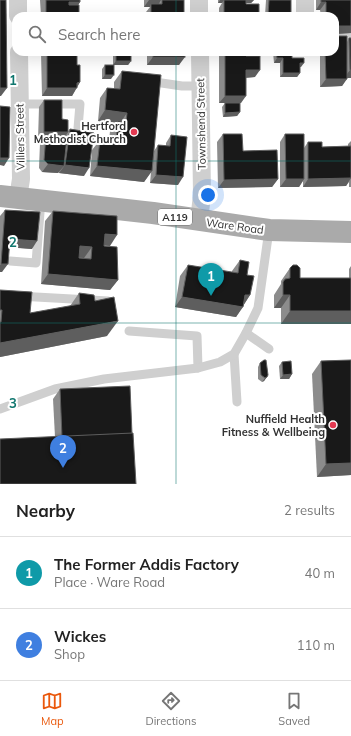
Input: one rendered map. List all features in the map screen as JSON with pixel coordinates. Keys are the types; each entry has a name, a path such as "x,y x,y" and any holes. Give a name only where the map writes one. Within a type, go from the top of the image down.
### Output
{"main road":[{"name":"Ware Road","path":"9,197 153,213 199,221 269,230 351,232"}],"street":[{"path":"18,0 18,12"},
{"path":"199,0 199,12"},
{"path":"304,0 305,12"},
{"path":"339,38 351,38"},
{"name":"Villiers Street","path":"9,197 21,179 19,56"},
{"name":"Townshend Street","path":"199,221 202,195 200,56"}],"lane":[{"path":"136,79 182,86 200,86"},
{"path":"20,104 80,104 78,128"},
{"path":"10,261 36,263 41,200"},
{"path":"0,409 55,389 84,383 198,368 220,362 234,354 258,308 269,230"},
{"path":"0,295 108,301"},
{"path":"129,331 197,336 198,368"},
{"path":"246,333 269,349"},
{"path":"234,354 237,402"}],"building":[{"path":"0,0 6,0 7,88 0,88"},
{"path":"46,0 80,0 80,2 69,2 69,5 79,5 79,12 46,12"},
{"path":"162,0 184,0 184,12 151,12 151,4 162,4"},
{"path":"224,0 246,0 246,4 259,4 259,12 224,12"},
{"path":"269,0 291,0 291,12 268,12"},
{"path":"321,0 351,0 351,26 339,26 339,12 326,12 326,2 321,2"},
{"path":"339,36 347,36 347,79 326,79 325,56 339,56"},
{"path":"349,38 351,38 351,70 350,70"},
{"path":"47,56 77,56 77,65 80,65 80,82 77,83 77,88 47,88"},
{"path":"116,56 131,56 131,61 116,61"},
{"path":"153,56 185,56 185,57"},
{"path":"225,56 260,56 260,70 246,70 246,96 225,96"},
{"path":"277,56 304,58 304,63 300,63 300,73 283,73 283,58 277,58"},
{"path":"105,65 114,65 114,75 105,75"},
{"name":"Hertford Methodist Church","path":"122,71 161,75 152,171 97,166 100,140 116,141 118,121 126,122 127,113 105,110 107,88 120,89"},
{"path":"44,100 62,100 62,119 68,120 68,132 44,132"},
{"path":"225,103 240,103 240,112 225,113"},
{"path":"0,106 10,107 9,158 0,158"},
{"path":"70,129 94,133 89,168 65,165"},
{"path":"223,134 242,134 243,151 277,150 278,179 224,180"},
{"path":"285,134 304,134 304,179 286,179"},
{"path":"46,135 67,137 64,166 48,164 44,160"},
{"path":"171,135 187,137 183,177 156,175 158,145 170,146"},
{"path":"308,142 322,142 322,147 351,146 351,178 308,179"},
{"path":"5,210 40,212 37,241 10,239 8,264 1,264"},
{"path":"53,211 117,216 117,235 105,234 104,246 117,247 118,280 48,274","holes":["80,246 92,247 91,259 79,258"]},
{"path":"240,260 249,262 247,275 254,276 250,295 245,295 243,307 182,297 188,265 238,273"},
{"path":"293,265 297,265 300,268 300,278 351,278 351,311 290,311 290,295 283,295 283,282 285,279 290,278 290,268"},
{"path":"0,290 32,292 30,313 80,304 79,293 94,295 95,301 114,297 118,321 0,343 0,322 2,310 0,310"},
{"path":"266,360 268,375 265,378 261,375 260,363"},
{"name":"Nuffield Health Fitness & Wellbeing","path":"351,360 351,463 326,464 321,361"},
{"path":"291,361 292,374 283,375 282,362"},
{"path":"130,386 132,434 62,437 60,389"},
{"path":"133,433 136,484 0,484 0,439"}],"place":[{"name":"Hertford Methodist Church","path":"134,132"},
{"name":"The Former Addis Factory","path":"211,296"},
{"name":"Nuffield Health Fitness & Wellbeing","path":"333,425"},
{"name":"Wickes","path":"63,468"}]}
